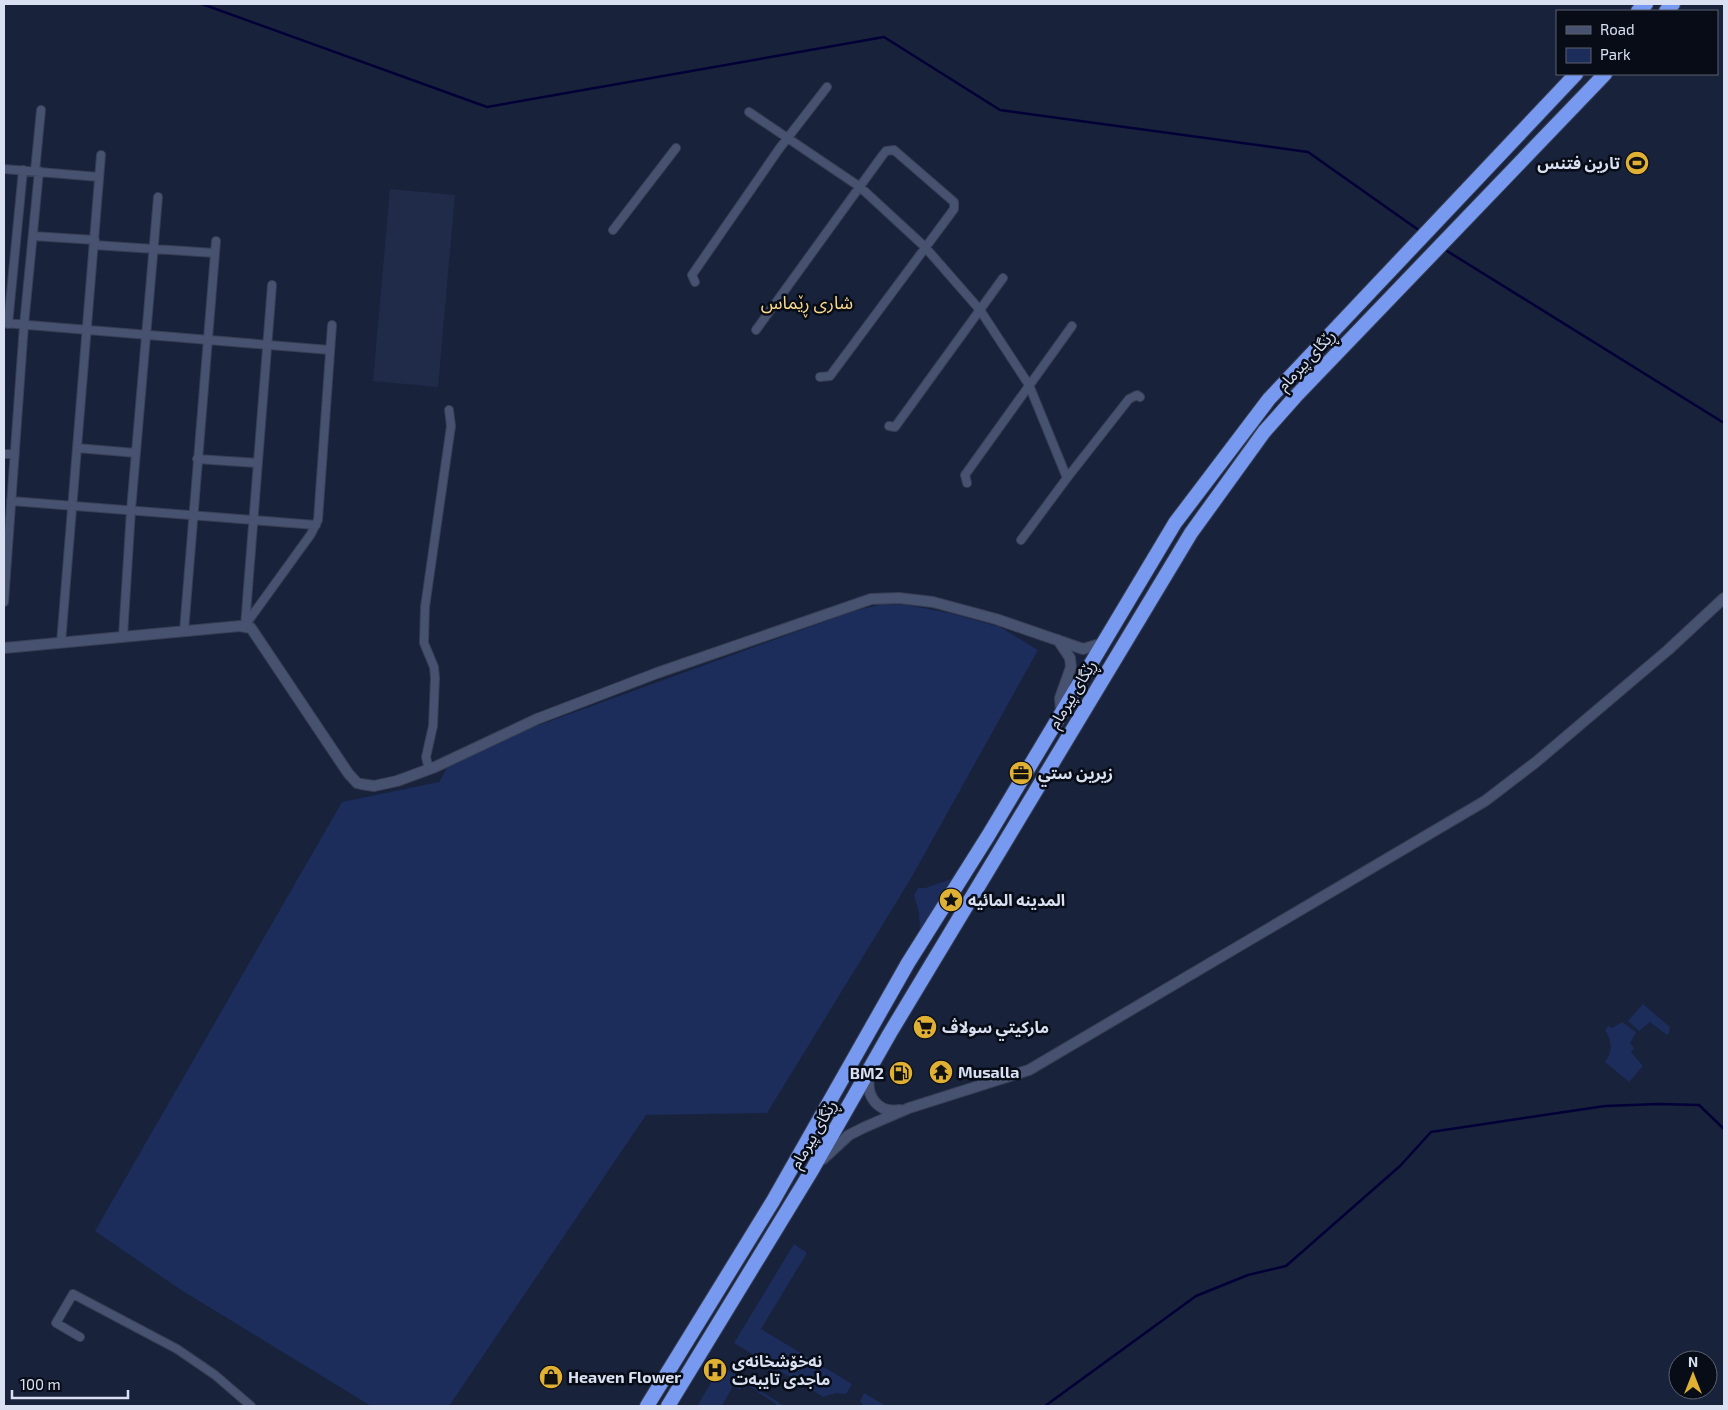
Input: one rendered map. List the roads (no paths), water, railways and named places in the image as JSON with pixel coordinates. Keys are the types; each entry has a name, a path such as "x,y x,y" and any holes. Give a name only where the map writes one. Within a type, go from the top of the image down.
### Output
{"highway":[{"name":"ڕێگای پیرمام","path":"647,1406 773,1201 931,925 1175,523 1269,398 1575,75"},
{"name":"ڕێگای پیرمام","path":"668,1406 812,1170 872,1064 1190,533 1264,432 1397,289 1604,75"},
{"path":"931,925 952,930"},
{"path":"718,1291 734,1300"}],"street":[{"path":"695,282 692,275 788,138 827,87"},
{"path":"4,602 6,546 33,236 41,110"},
{"path":"749,112 860,187 925,247 980,310 1029,385 1067,478"},
{"path":"614,230 676,148"},
{"path":"756,330 886,151 894,150 954,202 954,209 830,376 820,377"},
{"path":"61,643 101,155"},
{"path":"4,169 99,177"},
{"path":"23,170 6,323 330,350"},
{"path":"124,636 130,510 158,197"},
{"path":"33,236 154,249 215,253"},
{"path":"184,631 216,241"},
{"path":"889,426 895,427 1003,278"},
{"path":"245,626 272,285"},
{"path":"245,626 316,525 332,325"},
{"path":"967,483 965,475 1072,326"},
{"path":"1021,540 1129,399 1137,395 1140,397"},
{"path":"429,770 426,757 433,726 435,678 434,668 424,645 423,625 450,435 449,410"},
{"path":"77,448 136,453"},
{"path":"4,454 14,454"},
{"path":"197,459 258,463"},
{"path":"11,502 316,525"},
{"path":"4,648 245,626 254,631 348,773 357,783 380,785 429,770 537,719 657,673 872,599 899,598 933,602 996,619 1083,649 1103,643"},
{"path":"872,1064 868,1081 872,1098 886,1109 895,1111 1029,1070 1485,801 1543,756 1724,598"},
{"path":"1058,640 1070,658 1071,667 1060,698 1061,711"},
{"path":"812,1170 834,1146 849,1134 909,1108"},
{"path":"80,1337 56,1324 73,1294 177,1349 215,1375 250,1406"}],"waterway":[{"path":"202,4 487,107 884,37 1000,110 1308,152 1420,231"},
{"path":"1447,251 1724,423"},
{"path":"1045,1406 1196,1296 1248,1275 1286,1266 1400,1166 1431,1132 1605,1106 1659,1104 1699,1105 1724,1129"}],"place":[{"name":"تارين فتنس","path":"1637,163"},
{"name":"زيرين ستي","path":"1021,773"},
{"name":"المدينه المائيه","path":"951,900"},
{"name":"ماركيتي سولاڤ","path":"925,1027"},
{"name":"Musalla","path":"941,1072"},
{"name":"BM2","path":"901,1073"},
{"name":"نەخۆشخانەی ماجدی تایبەت","path":"715,1370"},
{"name":"Heaven Flower","path":"551,1377"}],"district":[{"name":"شاری ڕێماس","path":"807,303"}]}
